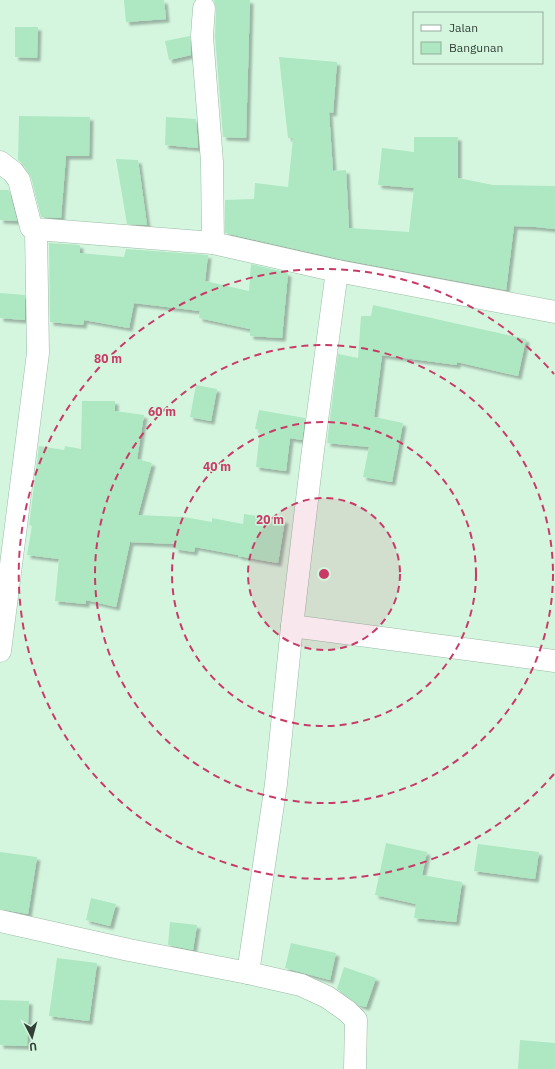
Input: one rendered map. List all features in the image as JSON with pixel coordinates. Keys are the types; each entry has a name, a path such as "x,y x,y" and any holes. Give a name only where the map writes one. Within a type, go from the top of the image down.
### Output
{"street":[{"path":"204,8 202,36 212,162 214,243"},
{"path":"0,162 14,172 19,180 31,227 36,229 214,243 337,271 555,312"},
{"path":"0,651 38,353 36,229"},
{"path":"248,973 276,784 292,626 312,458 337,271"},
{"path":"292,626 555,661"},
{"path":"0,921 129,950 301,984 327,997 347,1011 356,1020 355,1069"}],"building":[{"path":"124,0 164,0 166,19 126,22"},
{"path":"214,0 250,0 246,138 223,137 215,36 216,9"},
{"path":"15,27 38,27 37,58 15,57"},
{"path":"190,36 191,55 169,60 165,41"},
{"path":"279,57 337,62 333,113 329,112 333,171 346,170 349,228 409,232 414,188 378,185 382,148 414,152 414,137 458,137 458,178 493,185 555,186 555,229 514,226 506,290 340,259 225,233 225,200 254,199 255,183 288,187 293,138 288,138"},
{"path":"19,116 90,117 89,156 66,156 61,218 41,217 31,177 23,164 18,160"},
{"path":"166,117 196,119 198,148 165,145"},
{"path":"116,159 138,160 147,225 127,224"},
{"path":"0,190 9,190 17,221 0,220"},
{"path":"49,243 80,245 80,253 124,257 126,249 208,255 205,281 249,291 251,264 288,273 282,338 250,336 250,329 199,318 200,311 134,303 129,328 84,320 83,325 50,322"},
{"path":"0,293 25,295 25,320 0,318"},
{"path":"373,305 526,339 518,376 457,362 457,365 382,355 374,417 403,423 392,482 363,477 369,447 327,443 338,354 358,358 361,316 371,316"},
{"path":"196,385 217,389 211,421 190,417"},
{"path":"82,401 115,401 115,411 144,415 137,459 152,463 138,515 184,517 212,522 212,518 243,524 244,514 285,520 278,563 195,547 194,552 175,549 176,544 130,542 116,607 86,600 86,604 55,601 59,559 27,555 32,526 29,525 39,446 64,450 65,446 81,449"},
{"path":"259,410 305,418 302,440 290,438 286,471 256,467 260,430 255,429"},
{"path":"386,843 427,852 422,875 462,882 456,922 414,918 416,904 375,895"},
{"path":"478,844 539,852 535,879 474,871"},
{"path":"0,852 37,857 28,914 0,909"},
{"path":"91,898 116,904 110,926 86,920"},
{"path":"170,922 197,925 193,950 168,945"},
{"path":"291,943 336,953 330,980 285,968"},
{"path":"57,958 97,963 89,1021 49,1016"},
{"path":"344,967 376,978 366,1007 359,1005 337,989"},
{"path":"0,1000 29,1001 27,1046 0,1045"},
{"path":"520,1040 555,1043 555,1069 518,1069"}]}
